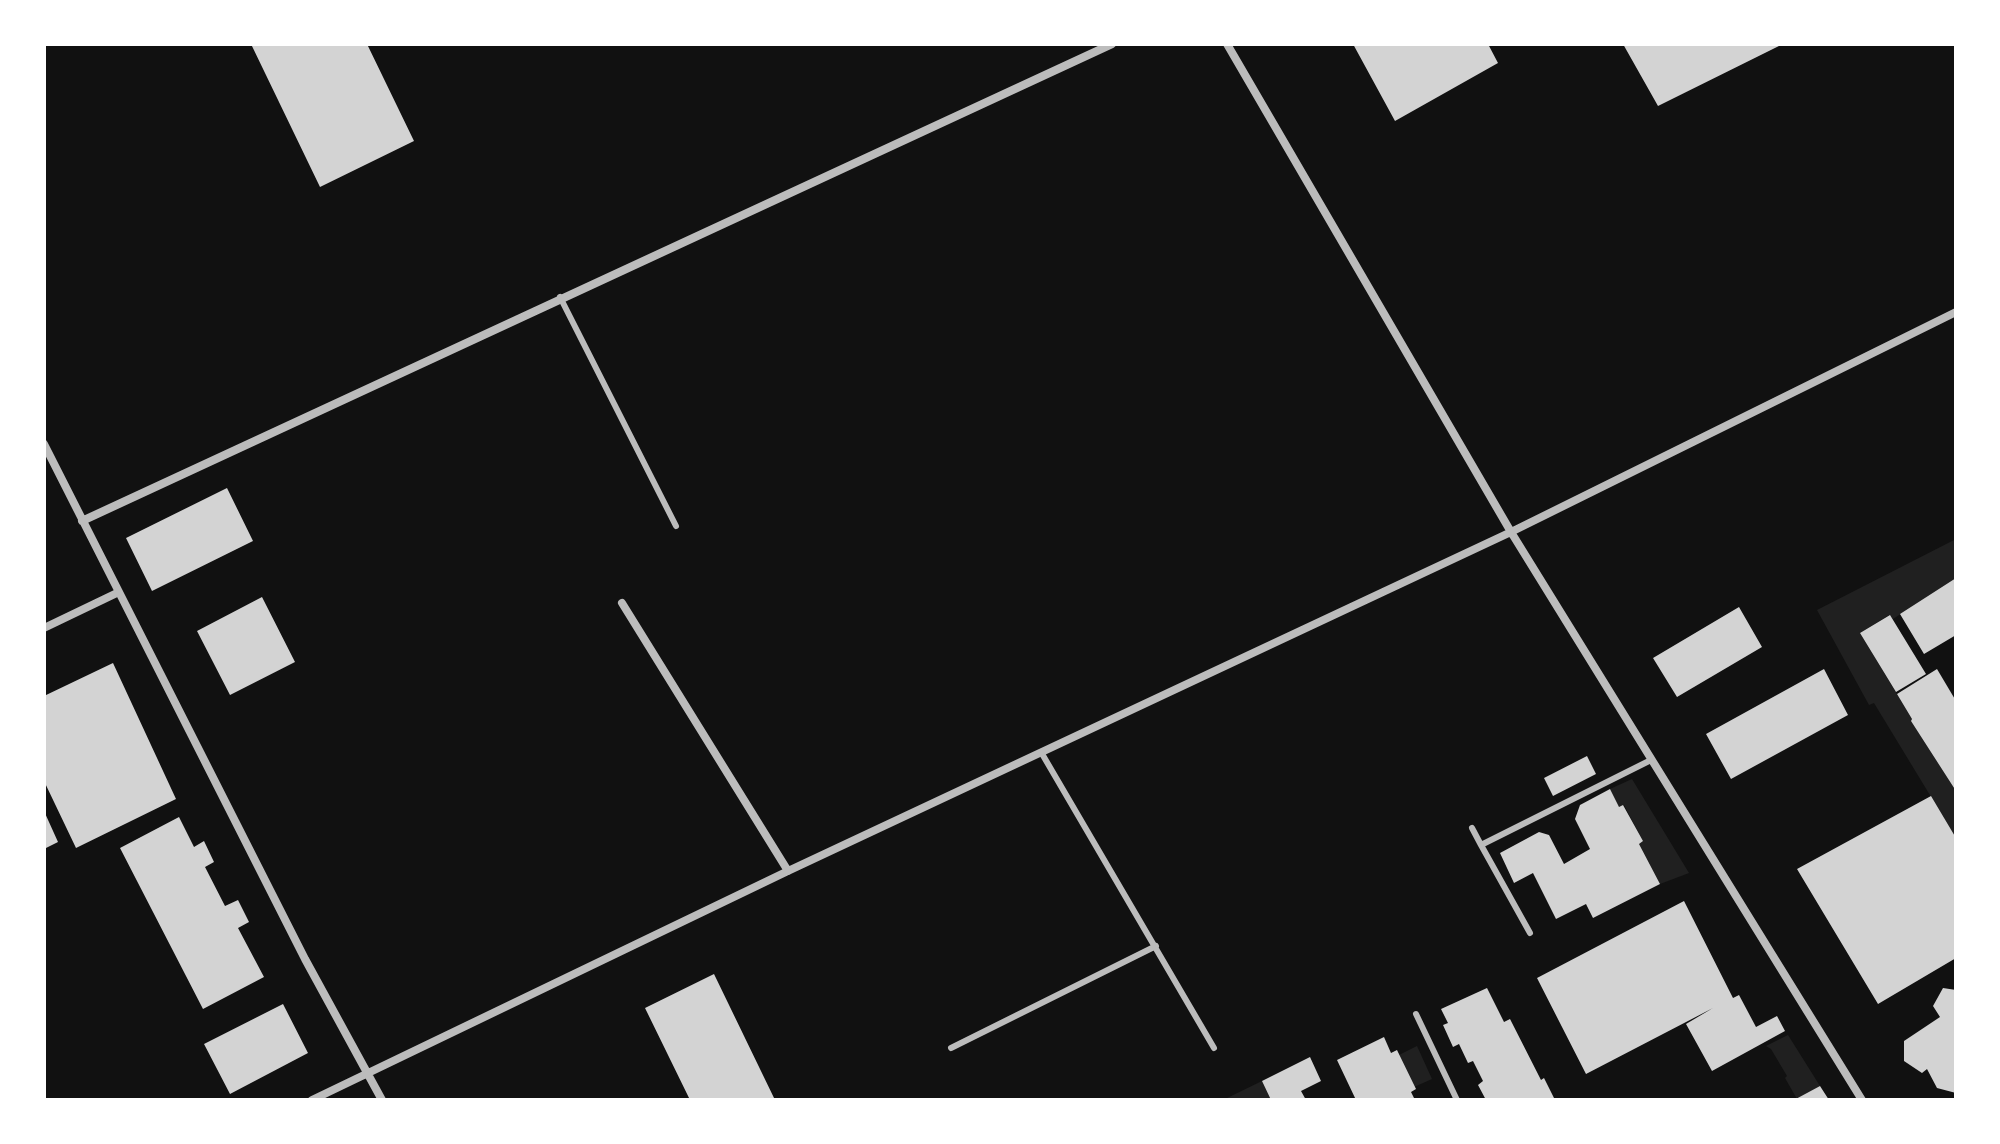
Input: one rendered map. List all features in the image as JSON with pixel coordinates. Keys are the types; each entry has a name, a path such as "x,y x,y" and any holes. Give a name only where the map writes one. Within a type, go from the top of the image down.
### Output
{"street":[{"path":"82,521 1112,44"},
{"path":"1227,44 1511,532 1862,1100"},
{"path":"312,1100 788,871 1511,532 1956,312"},
{"path":"44,444 305,959 382,1100"},
{"path":"44,628 119,592"},
{"path":"622,603 788,871"}],"lane":[{"path":"560,297 676,526"},
{"path":"1041,752 1214,1048"},
{"path":"1481,845 1651,760"},
{"path":"1472,828 1530,933"},
{"path":"951,1048 1156,946"},
{"path":"1416,1014 1457,1100"}],"shaded area":[{"path":"1956,539 1956,578 1893,619 1889,615 1860,633 1956,791 1956,838 1874,703 1869,705 1817,610"},
{"path":"1632,779 1689,873 1660,884 1639,844 1643,841 1624,805 1619,807 1610,789"},
{"path":"1788,1035 1820,1086 1797,1099 1785,1078 1787,1076 1766,1046"},
{"path":"1417,1046 1432,1079 1414,1087 1399,1055"},
{"path":"1262,1081 1271,1100 1223,1100"}],"building":[{"path":"251,44 367,44 414,141 320,187"},
{"path":"1353,44 1488,44 1498,63 1395,121"},
{"path":"1623,44 1783,44 1658,106"},
{"path":"227,488 253,541 152,591 126,538"},
{"path":"1956,578 1956,635 1924,654 1900,614"},
{"path":"262,597 295,662 230,695 197,631"},
{"path":"1739,607 1762,647 1677,697 1653,658"},
{"path":"1890,615 1926,674 1896,692 1860,633"},
{"path":"113,663 176,799 76,848 44,781 44,696"},
{"path":"1824,669 1848,715 1731,779 1706,734"},
{"path":"1937,669 1956,701 1956,791 1897,694"},
{"path":"1587,756 1596,774 1553,796 1544,778"},
{"path":"1610,789 1619,807 1623,805 1643,841 1639,844 1660,884 1593,918 1586,904 1556,919 1533,873 1514,883 1500,853 1539,832 1549,835 1564,864 1590,849 1575,819 1580,805"},
{"path":"1931,796 1956,838 1956,958 1878,1004 1797,869"},
{"path":"44,811 58,842 44,849"},
{"path":"179,817 194,847 204,841 214,862 205,867 225,906 238,900 249,922 238,928 264,977 203,1009 120,848"},
{"path":"1684,901 1733,998 1739,995 1756,1027 1777,1016 1785,1031 1712,1071 1686,1024 1713,1008 1586,1074 1537,978"},
{"path":"714,974 775,1100 690,1100 645,1008"},
{"path":"1487,988 1504,1022 1510,1019 1541,1080 1544,1078 1555,1100 1486,1100 1478,1085 1483,1081 1473,1061 1468,1063 1459,1044 1453,1047 1443,1025 1448,1023 1441,1009"},
{"path":"1943,988 1956,990 1956,1093 1937,1088 1927,1069 1922,1073 1904,1061 1904,1041 1940,1017 1933,1006"},
{"path":"283,1004 308,1053 230,1094 204,1044"},
{"path":"1384,1037 1391,1053 1397,1050 1416,1089 1411,1092 1415,1100 1356,1100 1337,1060"},
{"path":"1310,1057 1321,1081 1301,1091 1306,1100 1271,1100 1262,1081"},
{"path":"1820,1086 1829,1100 1794,1100"}]}
